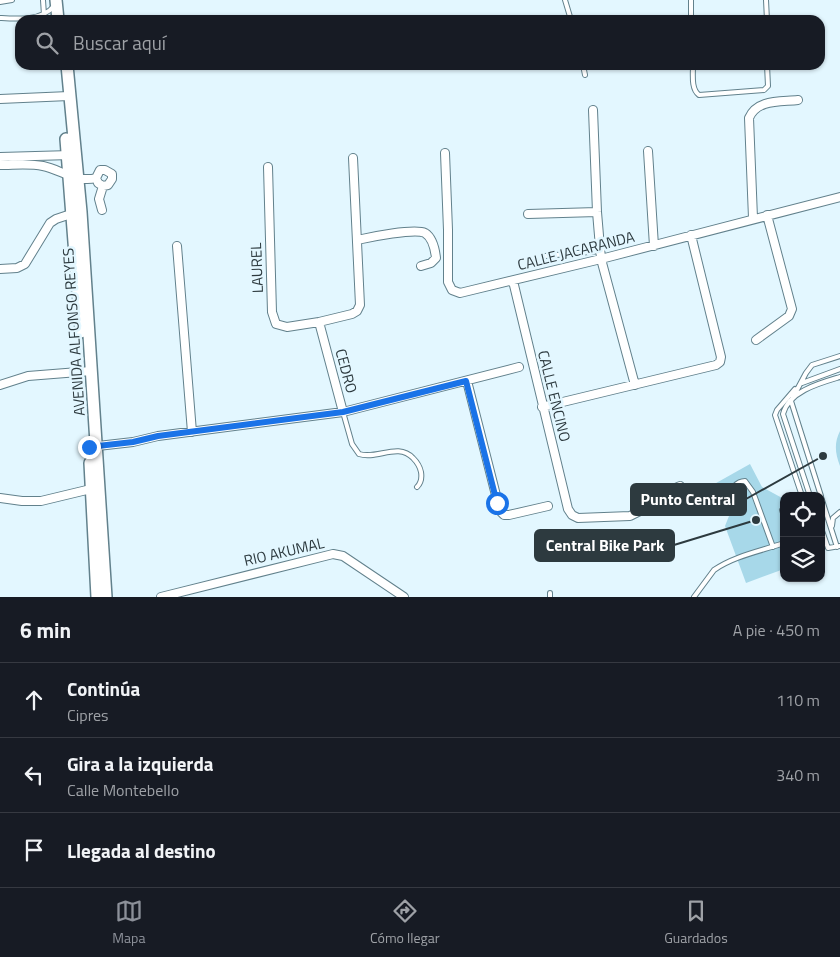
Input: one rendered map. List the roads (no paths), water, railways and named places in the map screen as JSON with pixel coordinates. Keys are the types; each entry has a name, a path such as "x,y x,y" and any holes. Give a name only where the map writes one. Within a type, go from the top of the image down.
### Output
{"main road":[{"path":"58,15 59,1"},
{"path":"59,1 63,15"},
{"name":"AVENIDA ALFONSO REYES","path":"62,70 72,155 88,371 95,488 97,597"},
{"name":"AVENIDA ALFONSO REYES","path":"66,96 67,70"},
{"name":"AVENIDA ALFONSO REYES","path":"95,488 106,591"},
{"path":"106,591 112,597"}],"street":[{"path":"0,99 66,96"},
{"path":"753,218 748,118 751,112 760,104 798,100"},
{"path":"593,110 597,212 601,255 635,385"},
{"path":"648,150 654,246"},
{"name":"CALLE JACARANDA","path":"445,153 448,282 452,290 460,293 513,281 601,255 654,246 840,196"},
{"path":"0,156 72,155"},
{"path":"319,322 352,314 358,310 360,305 353,158"},
{"path":"0,165 45,166 73,177 88,180 96,178 100,170 105,170 112,174 111,183 103,186 100,191 99,199 102,210"},
{"name":"LAUREL","path":"268,167 274,321 281,326 288,327 319,322"},
{"path":"96,178 98,183 103,186"},
{"path":"528,214 597,212"},
{"path":"0,269 18,268 25,264 50,223 56,218 76,213"},
{"path":"756,340 789,316 792,309 767,215"},
{"path":"357,240 423,232 430,238 436,258 431,263 421,266"},
{"path":"542,407 716,365 720,362 721,357 690,235"},
{"path":"176,246 192,432"},
{"name":"CALLE ENCINO","path":"513,281 542,407 568,508 572,516 586,519 630,516 640,511 661,494 680,486"},
{"name":"CEDRO","path":"319,322 343,412"},
{"path":"93,446 343,412 519,367"},
{"path":"0,385 28,376 88,371"},
{"path":"466,381 500,510 504,515 509,515 548,506"},
{"path":"0,498 41,501 95,488"},
{"name":"RIO AKUMAL","path":"161,597 334,554 343,556 404,597"}],"lane":[{"path":"2,1 12,0"},
{"path":"42,0 44,15"},
{"path":"565,0 570,15"},
{"path":"691,0 691,15"},
{"path":"766,0 767,15"},
{"path":"44,15 59,1"},
{"path":"0,18 15,18"},
{"path":"584,70 585,75"},
{"path":"693,70 694,87 699,95 764,90 768,86 767,70"},
{"path":"545,256 601,255"},
{"path":"820,492 791,401 812,365 840,356"},
{"path":"801,492 775,415 777,410 801,383 840,370"},
{"path":"809,492 783,414 784,408 805,390 840,377"},
{"name":"CEDRO","path":"343,412 352,444 359,454 370,456 398,451 411,456 421,473 421,479 417,487"},
{"path":"724,502 736,484 740,481 745,481 753,492 773,547"},
{"path":"825,509 839,547 828,548 825,546"},
{"path":"831,528 833,518 840,512"},
{"path":"824,537 828,548"},
{"path":"694,597 718,568 741,557 780,544"}],"place":[{"name":"Punto Central","path":"823,456"},
{"name":"Central Bike Park","path":"756,520"}]}
